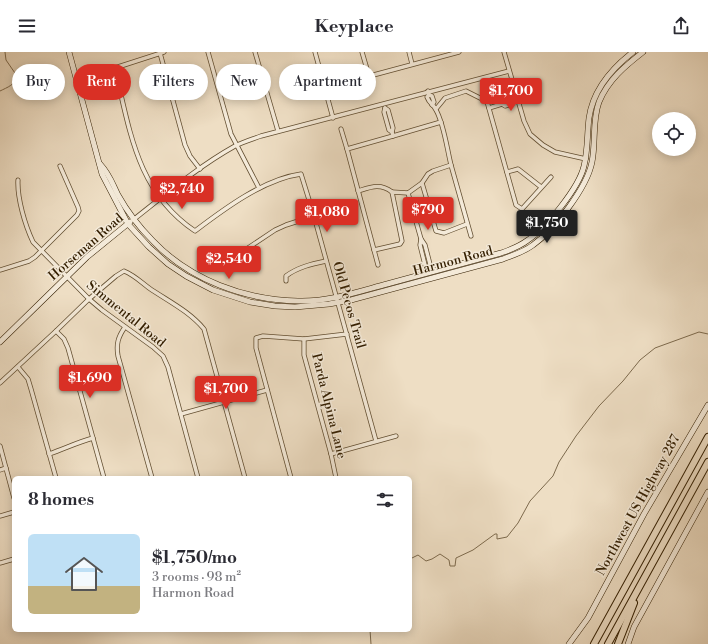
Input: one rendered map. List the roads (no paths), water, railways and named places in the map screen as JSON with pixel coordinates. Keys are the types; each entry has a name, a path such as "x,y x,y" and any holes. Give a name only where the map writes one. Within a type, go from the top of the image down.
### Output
{"highway":[{"path":"594,644 708,437"},
{"path":"608,644 708,462"},
{"path":"618,644 645,578"}],"street":[{"path":"69,52 102,174 128,224 149,247 168,264 186,276 213,290 250,302 275,306 295,306 337,300"},
{"path":"122,100 132,142 149,183 161,199 185,224 195,231 216,215 258,188 230,134 208,52"},
{"path":"255,52 278,131"},
{"path":"315,52 318,64"},
{"path":"362,52 366,64"},
{"path":"409,52 412,64"},
{"path":"376,74 458,52"},
{"path":"504,52 516,100 530,134 542,145 555,152 586,159"},
{"name":"Harmon Road","path":"337,300 429,272 501,253 515,248 539,232 572,193 579,180 586,159 589,118 593,101 606,77 616,66 633,52"},
{"name":"Harmon Road","path":"337,300 503,260 533,245 547,233 574,201 584,186 592,161 595,121 599,102 607,86 615,76 643,52"},
{"path":"130,64 162,53 186,145 190,156 200,169"},
{"name":"Horseman Road","path":"0,342 87,257 200,169 236,145 278,131 428,93 509,70"},
{"path":"436,109 445,98 466,91 486,101 516,205 522,209 551,177"},
{"path":"428,93 429,104 436,109 441,122 470,236"},
{"path":"328,100 333,118"},
{"path":"489,108 502,104 505,106 512,104 516,100"},
{"path":"384,103 390,116 393,128 392,134"},
{"path":"347,149 392,134 441,122"},
{"path":"341,129 378,265"},
{"path":"100,164 109,174 118,194 133,220 172,258 200,276 229,289 252,296 298,301 337,300"},
{"path":"358,191 379,186 392,192 408,193 422,184 428,174 451,165"},
{"path":"0,270 29,261 35,257 75,217 78,207 60,166"},
{"path":"507,172 518,169 542,187"},
{"name":"Old Pecos Trail","path":"258,188 278,180 301,174 376,441"},
{"name":"Simmental Road","path":"18,180 17,191 30,234 41,251 89,299 163,356 168,367 197,476"},
{"path":"422,184 436,231 444,233 467,224"},
{"path":"374,250 400,244 402,241 392,192"},
{"path":"408,193 421,240 425,245 429,272"},
{"path":"229,267 233,258 275,230 314,216"},
{"path":"286,281 286,276 294,271 310,264 326,261"},
{"path":"0,383 89,299 124,271 196,320 204,329 244,476"},
{"path":"125,327 116,345 151,476"},
{"path":"56,331 64,339 68,348 103,476"},
{"path":"290,476 256,348 256,338 263,336 304,339 347,334"},
{"name":"Parda Alpina Lane","path":"304,339 304,354 336,476"},
{"path":"18,367 28,379 55,476"},
{"path":"181,414 267,390"},
{"name":"Northwest US Highway 287","path":"569,644 588,618 644,514 708,405"},
{"path":"331,454 396,436"},
{"path":"49,454 81,441 93,438"},
{"path":"0,446 12,490"},
{"path":"0,470 6,468"},
{"path":"628,644 634,627 708,492"},
{"path":"0,516 12,513"},
{"path":"0,564 12,560"}],"waterway":[{"path":"0,91 13,84 17,76 6,60 5,52"},
{"path":"412,558 418,555 426,561 440,554 449,560 450,566 455,566 456,558 473,550 495,534 497,534 497,539 507,537 518,523 530,501 553,476 559,462 576,436 599,406 623,381 640,360 655,348 699,332 708,334"},
{"path":"370,632 371,644"}]}
